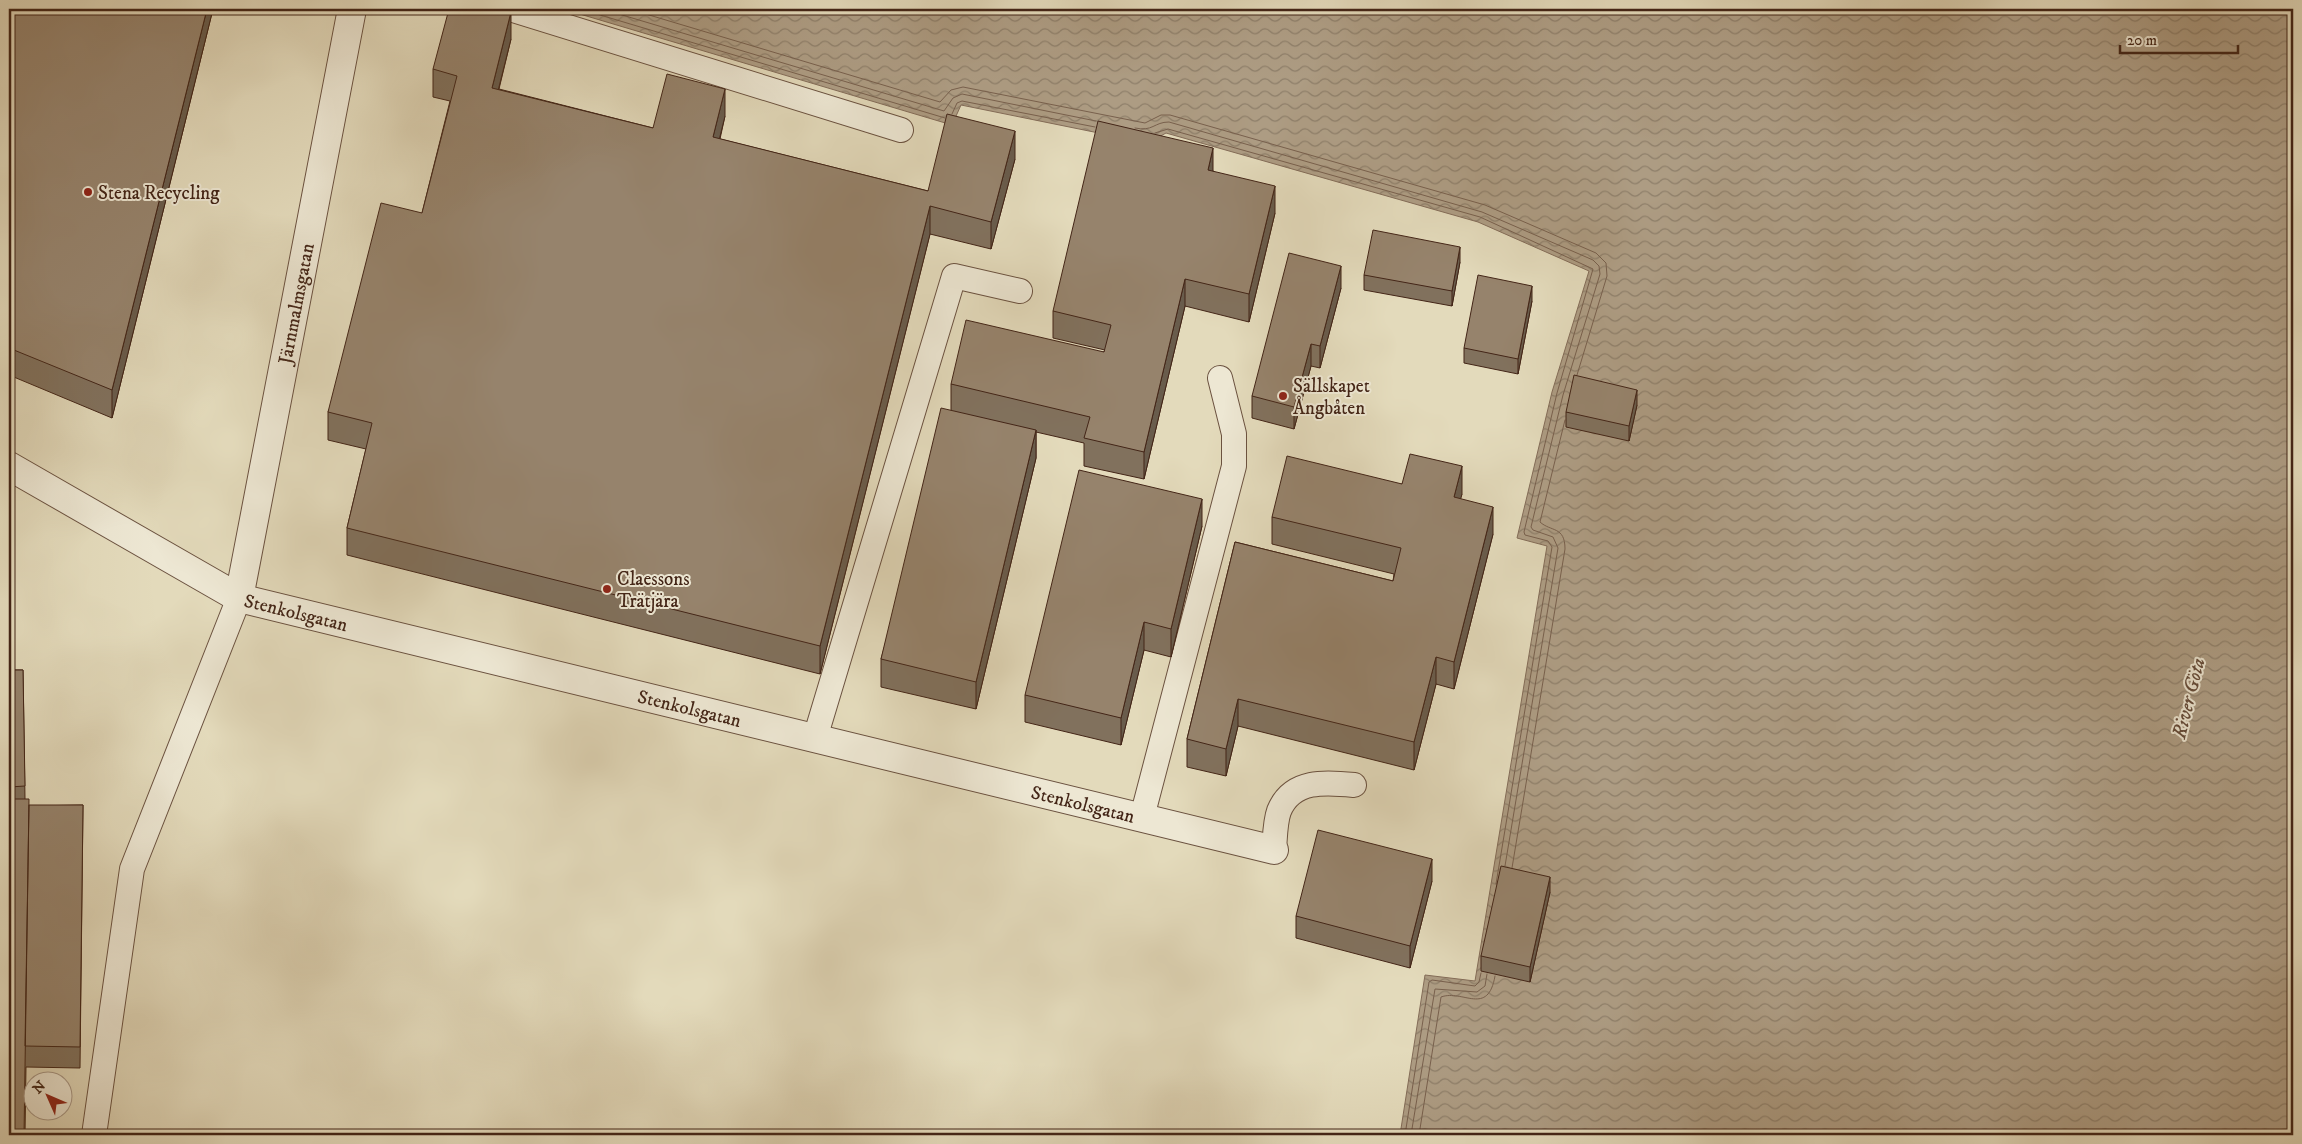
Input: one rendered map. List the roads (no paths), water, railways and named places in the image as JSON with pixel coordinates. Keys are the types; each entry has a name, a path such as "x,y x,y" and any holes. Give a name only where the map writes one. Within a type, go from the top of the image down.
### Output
{"street":[{"name":"Järnmalmsgatan","path":"239,598 352,9"},
{"name":"Stenkolsgatan","path":"9,466 239,598 1274,850"}],"lane":[{"path":"510,9 901,130"},
{"path":"815,738 954,276 1020,291"},
{"path":"1142,817 1234,466 1234,434 1220,378"},
{"path":"94,1135 132,869 239,598"},
{"name":"Stenkolsgatan","path":"1274,850 1279,811 1293,791 1323,782 1354,785"}],"water":[{"name":"River Göta","path":"563,9 2293,9 2293,1135 1400,1135 1425,975 1475,981 1547,546 1517,538 1552,392 1589,271 1478,222 1166,133 1148,143 961,105 952,125"}],"place":[{"name":"Stena Recycling","path":"88,192"},
{"name":"Sällskapet Ångbåten","path":"1283,396"},
{"name":"Claessons Trätjära","path":"607,589"}]}
